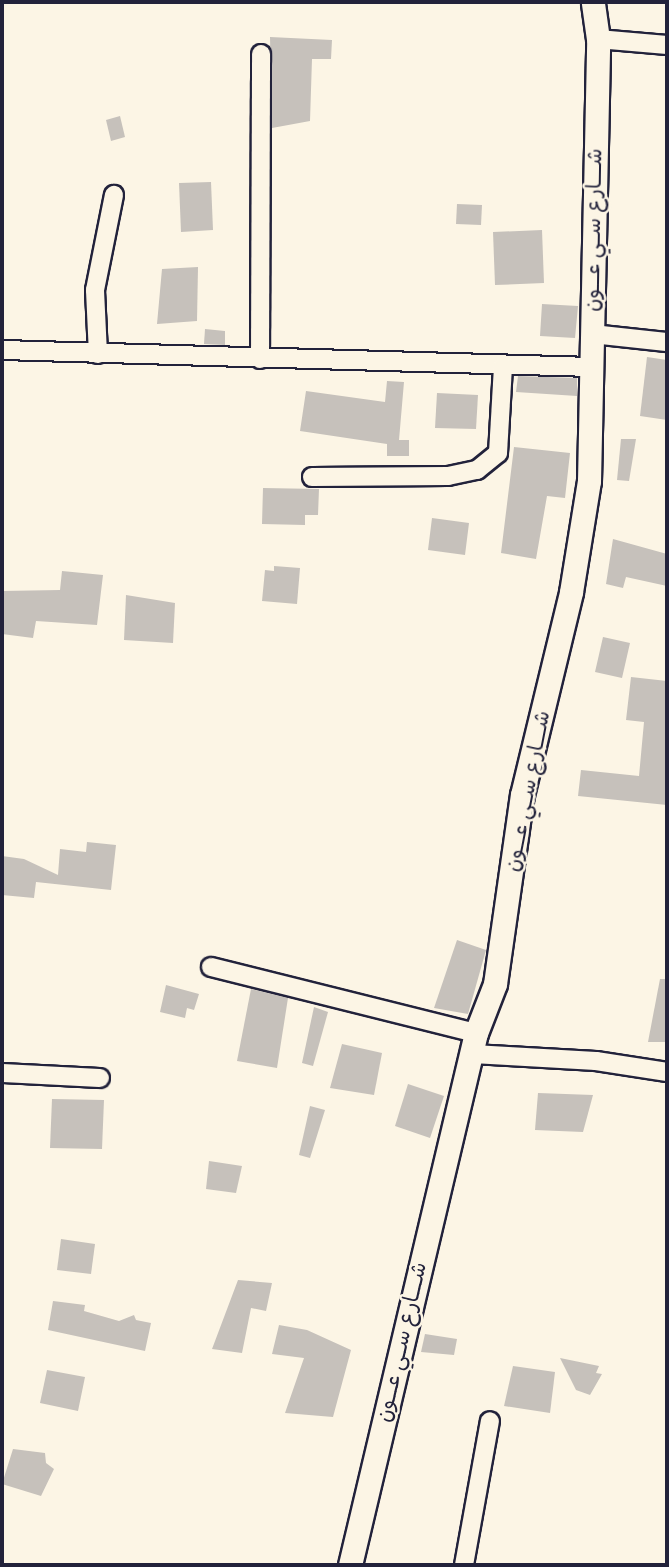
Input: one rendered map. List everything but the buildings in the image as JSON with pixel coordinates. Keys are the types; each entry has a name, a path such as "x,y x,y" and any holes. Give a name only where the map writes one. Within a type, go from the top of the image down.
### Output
{"street":[{"name":"شــــارع ســي عـــون","path":"350,1565 474,1043 495,985 522,795 571,592 589,481 598,39 593,2"},
{"path":"598,39 667,46"},
{"path":"260,359 261,54"},
{"path":"98,354 95,290 114,195"},
{"path":"592,334 667,342"},
{"path":"2,350 592,367"},
{"path":"313,477 448,476 477,470 498,453 503,366"},
{"path":"211,967 474,1043 667,1072"},
{"path":"2,1073 100,1078"},
{"path":"464,1565 490,1422"}]}
